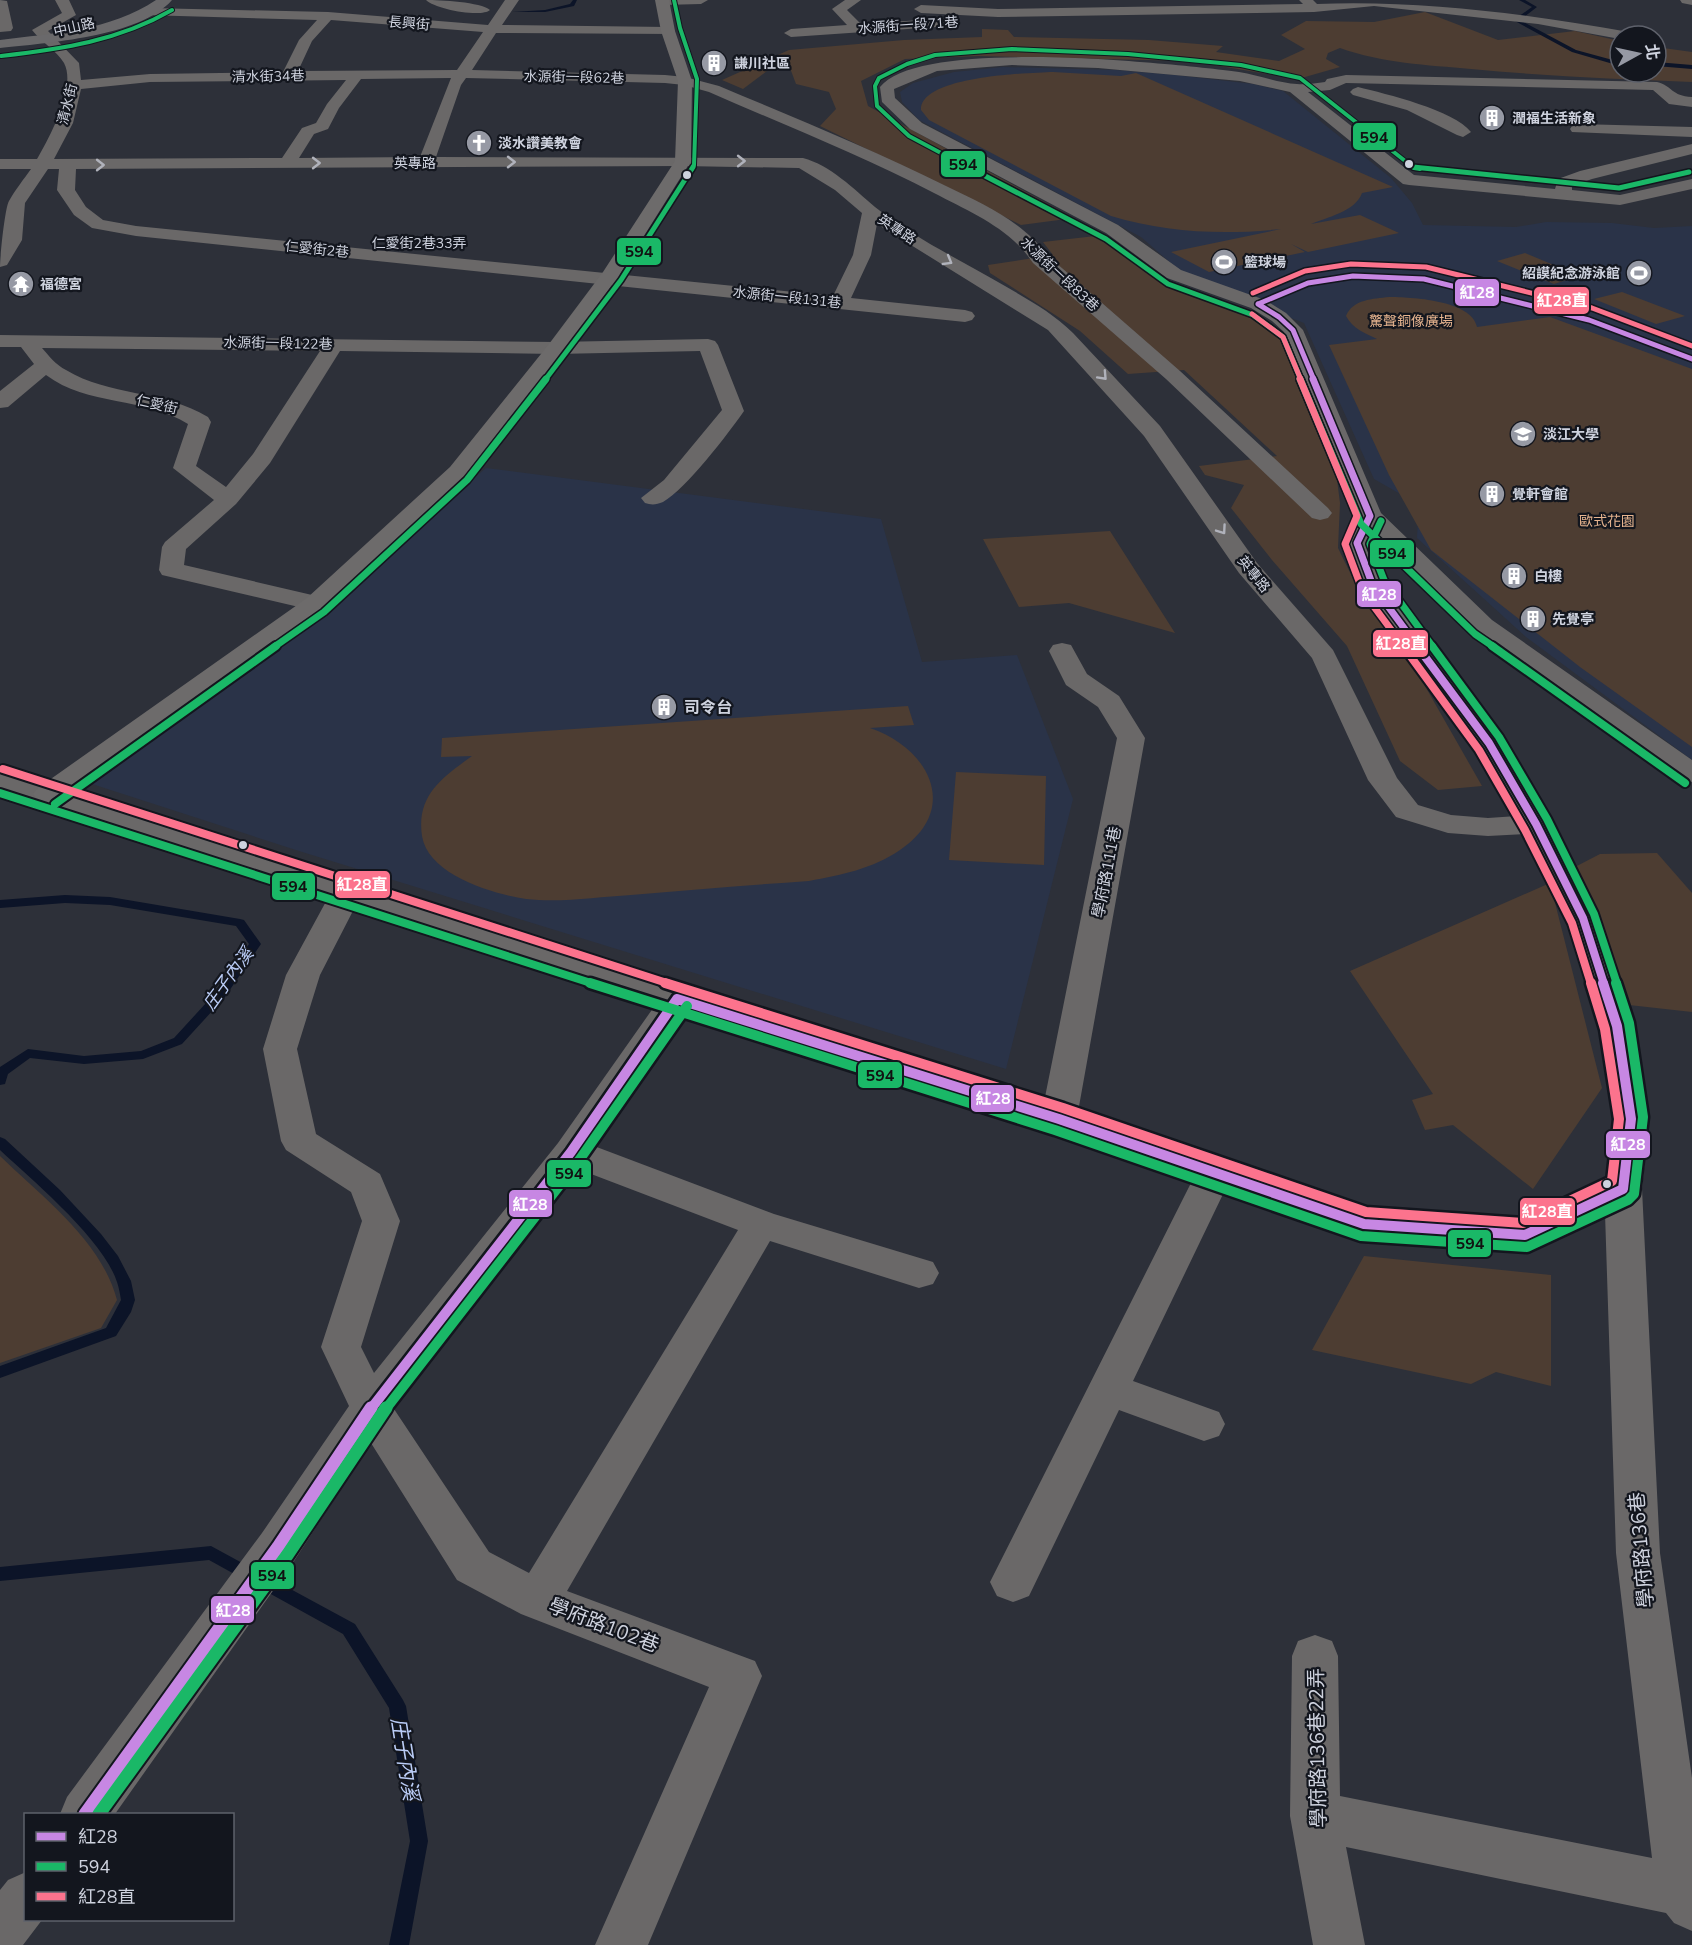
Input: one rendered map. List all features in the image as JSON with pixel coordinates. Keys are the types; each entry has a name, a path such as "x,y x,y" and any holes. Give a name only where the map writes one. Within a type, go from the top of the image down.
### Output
{"main road":[{"name":"中山路","path":"0,44 104,28 147,6 165,0"},
{"name":"中山路","path":"2,32 44,36"}],"street":[{"path":"44,36 39,30 69,15 63,0"},
{"path":"433,0 444,5 475,10 509,6"},
{"path":"48,794 316,603 458,472 609,278 683,161 685,81 662,1 701,0"},
{"path":"854,0 839,9 857,28"},
{"path":"947,0 1148,0"},
{"path":"1687,0 1692,1"},
{"path":"0,1 2,32"},
{"path":"921,9 999,16 1374,2 1538,20 1608,32"},
{"name":"長興街","path":"147,6 328,16 493,29 669,31"},
{"path":"426,162 454,85 509,6"},
{"path":"1280,24 1309,6"},
{"path":"289,75 305,54 306,40 328,16"},
{"name":"水源街一段71巷","path":"791,33 999,16 1026,21"},
{"name":"清水街","path":"42,165 64,123 74,85 72,63 44,36"},
{"path":"1692,184 1620,200 1409,180 1295,89 1248,78 1134,66 1009,62 954,64 910,75 887,87 887,99 916,126 1112,229 1174,274 1258,304 1279,317 1293,330 1370,516 1483,625 1692,773"},
{"name":"清水街34巷","path":"74,85 150,78 462,74"},
{"name":"水源街一段62巷","path":"462,74 685,81"},
{"path":"287,163 308,131 322,126 332,107 357,75"},
{"path":"1330,86 1332,82 1346,79 1657,86"},
{"name":"水源街一段83巷","path":"685,81 714,89 892,165 994,217 1029,243 1040,259 1173,375 1320,513"},
{"path":"1600,83 1657,86 1674,102"},
{"path":"1295,89 1330,86 1416,107 1437,116 1463,132"},
{"path":"1591,100 1692,102"},
{"path":"1578,129 1692,132"},
{"path":"1563,194 1564,183 1586,175 1692,149"},
{"name":"英專路","path":"0,165 683,161 803,163 841,186 871,212 927,249 1019,302 1055,326 1152,430 1248,568 1324,656 1383,780 1407,810 1448,824 1488,827 1536,824"},
{"path":"0,261 13,240 8,204 42,165"},
{"name":"仁愛街2巷","path":"68,165 66,190 81,211 98,225 136,231 609,278"},
{"path":"839,303 862,255 871,212"},
{"name":"仁愛街2巷33弄","path":"305,248 347,243 439,243"},
{"name":"水源街一段131巷","path":"609,278 965,316"},
{"name":"水源街一段122巷","path":"0,341 556,348 708,345 733,411 672,485 653,498"},
{"name":"仁愛街","path":"26,341 57,374 88,387 186,411 200,422 184,468 228,499"},
{"path":"316,603 171,570 174,547 228,499 262,458 335,344"},
{"path":"0,402 47,364"},
{"name":"學府路136巷","path":"1370,516 1357,543 1373,586 1489,743 1536,824 1582,918 1617,1026 1631,1119 1623,1189 1638,1553 1689,1896"},
{"name":"學府路111巷","path":"1059,1119 1131,738 1109,702 1076,679 1062,651"},
{"path":"0,781 48,794 677,999 1059,1119 1364,1224 1525,1235 1623,1189"},
{"path":"347,891 303,975 280,1049 298,1141 367,1185 381,1221 341,1347 371,1408 472,1566 537,1600"},
{"path":"86,1813 278,1547 371,1408 571,1152 677,999"},
{"path":"571,1152 761,1224 919,1273"},
{"path":"1013,1582 1215,1173"},
{"name":"學府路102巷","path":"621,1945 738,1676 537,1600 761,1224"},
{"path":"1108,1389 1203,1424"},
{"name":"學府路136巷22弄","path":"1315,1656 1315,1816 1339,1945"},
{"path":"1315,1816 1689,1896"},
{"path":"0,1934 24,1901"}],"shaded area":[{"name":"淡江大學","path":"1003,67 1115,70 1175,75 1253,84 1283,91 1391,178 1412,203 1423,225 1516,227 1546,222 1612,223 1654,228 1692,226 1692,760 1526,637 1417,538 1418,520 1402,495 1374,479 1304,323 1181,272 1141,237 919,120 902,102 900,92 913,83 954,72"},
{"path":"486,468 881,519 922,662 1017,655 1073,799 1006,1069 299,851 89,783 323,607"}],"green space":[{"path":"1425,12 1498,40 1575,31 1608,38 1608,78 1421,65 1372,57 1340,48 1328,53 1326,59 1340,67 1298,79 1190,61 978,56 905,59 861,81 868,106 1074,218 1021,225 820,126 836,109 829,92 796,84 790,68 771,68 743,89 722,80 789,50 904,40 982,37 982,29 1008,30 1014,37 1149,40 1223,46 1216,52 1279,61 1305,49 1281,35 1306,21 1374,22"},
{"path":"1668,49 1692,52 1692,82 1668,81"},
{"path":"1053,72 1121,76 1136,73 1393,187 1362,193 1347,209 1311,224 1360,215 1399,233 1308,252 1291,244 1305,252 1209,272 1171,252 1281,229 1238,232 1196,231 1153,226 1111,216 929,120 921,110 925,99 938,90 956,83 1000,75"},
{"path":"1104,235 1165,282 1209,296 1258,317 1279,331 1335,464 1340,503 1338,548 1362,597 1417,672 1482,786 1438,790 1400,761 1347,646 1272,560 1231,508 1244,485 1205,475 1199,466 1277,456 1184,370 1128,374 1080,331 990,273 988,265 1053,255 1043,242"},
{"path":"1525,253 1580,276 1554,284 1497,261"},
{"path":"1622,292 1685,316 1656,324 1594,299"},
{"path":"1389,297 1425,299 1452,306 1473,318 1477,327 1550,317 1692,369 1692,747 1580,667 1431,550 1389,475 1329,345 1377,339 1364,333 1346,316 1349,310 1358,303"},
{"path":"1110,531 1175,633 1069,603 1019,607 983,539"},
{"path":"908,706 914,725 870,728 891,737 922,765 930,781 933,799 929,816 919,834 900,850 867,867 844,874 809,881 578,899 526,899 497,893 449,872 436,862 427,850 422,836 423,809 428,798 442,780 472,756 441,757 442,738"},
{"path":"956,772 1046,776 1044,865 949,860"},
{"path":"1657,853 1692,893 1692,1012 1620,1004 1573,868 1600,854"},
{"path":"1550,883 1602,1088 1533,1189 1453,1125 1425,1130 1412,1100 1433,1094 1350,971"},
{"path":"0,1156 52,1204 84,1239 109,1278 117,1300 101,1328 0,1363"},
{"path":"1364,1256 1551,1275 1551,1386 1496,1372 1471,1384 1312,1350"}],"waterway":[{"path":"514,12 545,11 572,5 575,0"},
{"path":"1521,0 1535,7 1517,20 1574,51 1608,61"},
{"path":"1668,65 1692,67"},
{"name":"庄子內溪","path":"0,904 65,899 110,901 240,923 255,944 221,994 178,1041 143,1055 84,1060 28,1053 2,1072 0,1081"},
{"name":"庄子內溪","path":"0,1142 77,1215 96,1238 113,1260 124,1281 128,1300 124,1312 111,1332 0,1372"},
{"name":"庄子內溪","path":"0,1574 211,1553 349,1629 397,1706 419,1841 399,1945"}],"transit line":[{"name":"594","path":"55,804 324,612 467,480 565,355 621,280 694,165 697,79 680,28 674,0"},
{"name":"594","path":"1,56 68,47 111,38 132,31 172,10"},
{"name":"594","path":"1685,783 1475,634 1361,524 1283,337 1253,315 1168,284 1106,239 909,136 877,106 875,86 879,78 907,64 935,55 1012,49 1128,54 1241,65 1300,78 1414,168 1619,188 1689,172"},
{"name":"紅28直","path":"1253,293 1305,271 1351,264 1426,267 1592,308 1692,346"},
{"name":"紅28","path":"1258,304 1308,283 1353,276 1424,279 1589,320 1692,359"},
{"name":"紅28","path":"677,999 1059,1119 1364,1224 1525,1235 1623,1189 1631,1119 1617,1026 1583,918 1536,824 1489,743 1373,586 1357,543 1370,516 1293,330 1279,317 1258,304"},
{"name":"紅28直","path":"3,769 681,988 1063,1108 1366,1212 1523,1223 1612,1181 1619,1119 1605,1029 1572,923 1525,830 1479,750 1363,592 1345,544 1357,516 1283,337 1252,314"},
{"name":"594","path":"0,793 673,1010 1055,1130 1361,1236 1527,1247 1628,1200 1634,1194 1643,1117 1629,1023 1594,914 1547,819 1499,737 1384,580 1370,544 1381,521"},
{"name":"紅28","path":"86,1813 278,1547 371,1408 571,1152 677,999"},
{"name":"594","path":"100,1813 288,1554 381,1415 580,1159 687,1006"}],"place":[{"name":"謙川社區","path":"714,63"},
{"name":"潤福生活新象","path":"1492,118"},
{"name":"淡水讚美教會","path":"479,143"},
{"name":"籃球場","path":"1224,262"},
{"name":"紹謨紀念游泳館","path":"1639,273"},
{"name":"福德宮","path":"21,284"},
{"name":"淡江大學","path":"1523,434"},
{"name":"覺軒會館","path":"1492,494"},
{"name":"白樓","path":"1514,576"},
{"name":"先覺亭","path":"1533,619"},
{"name":"司令台","path":"664,707"}],"park label":[{"name":"驚聲銅像廣場","path":"1411,321"},
{"name":"歐式花園","path":"1607,521"}]}
